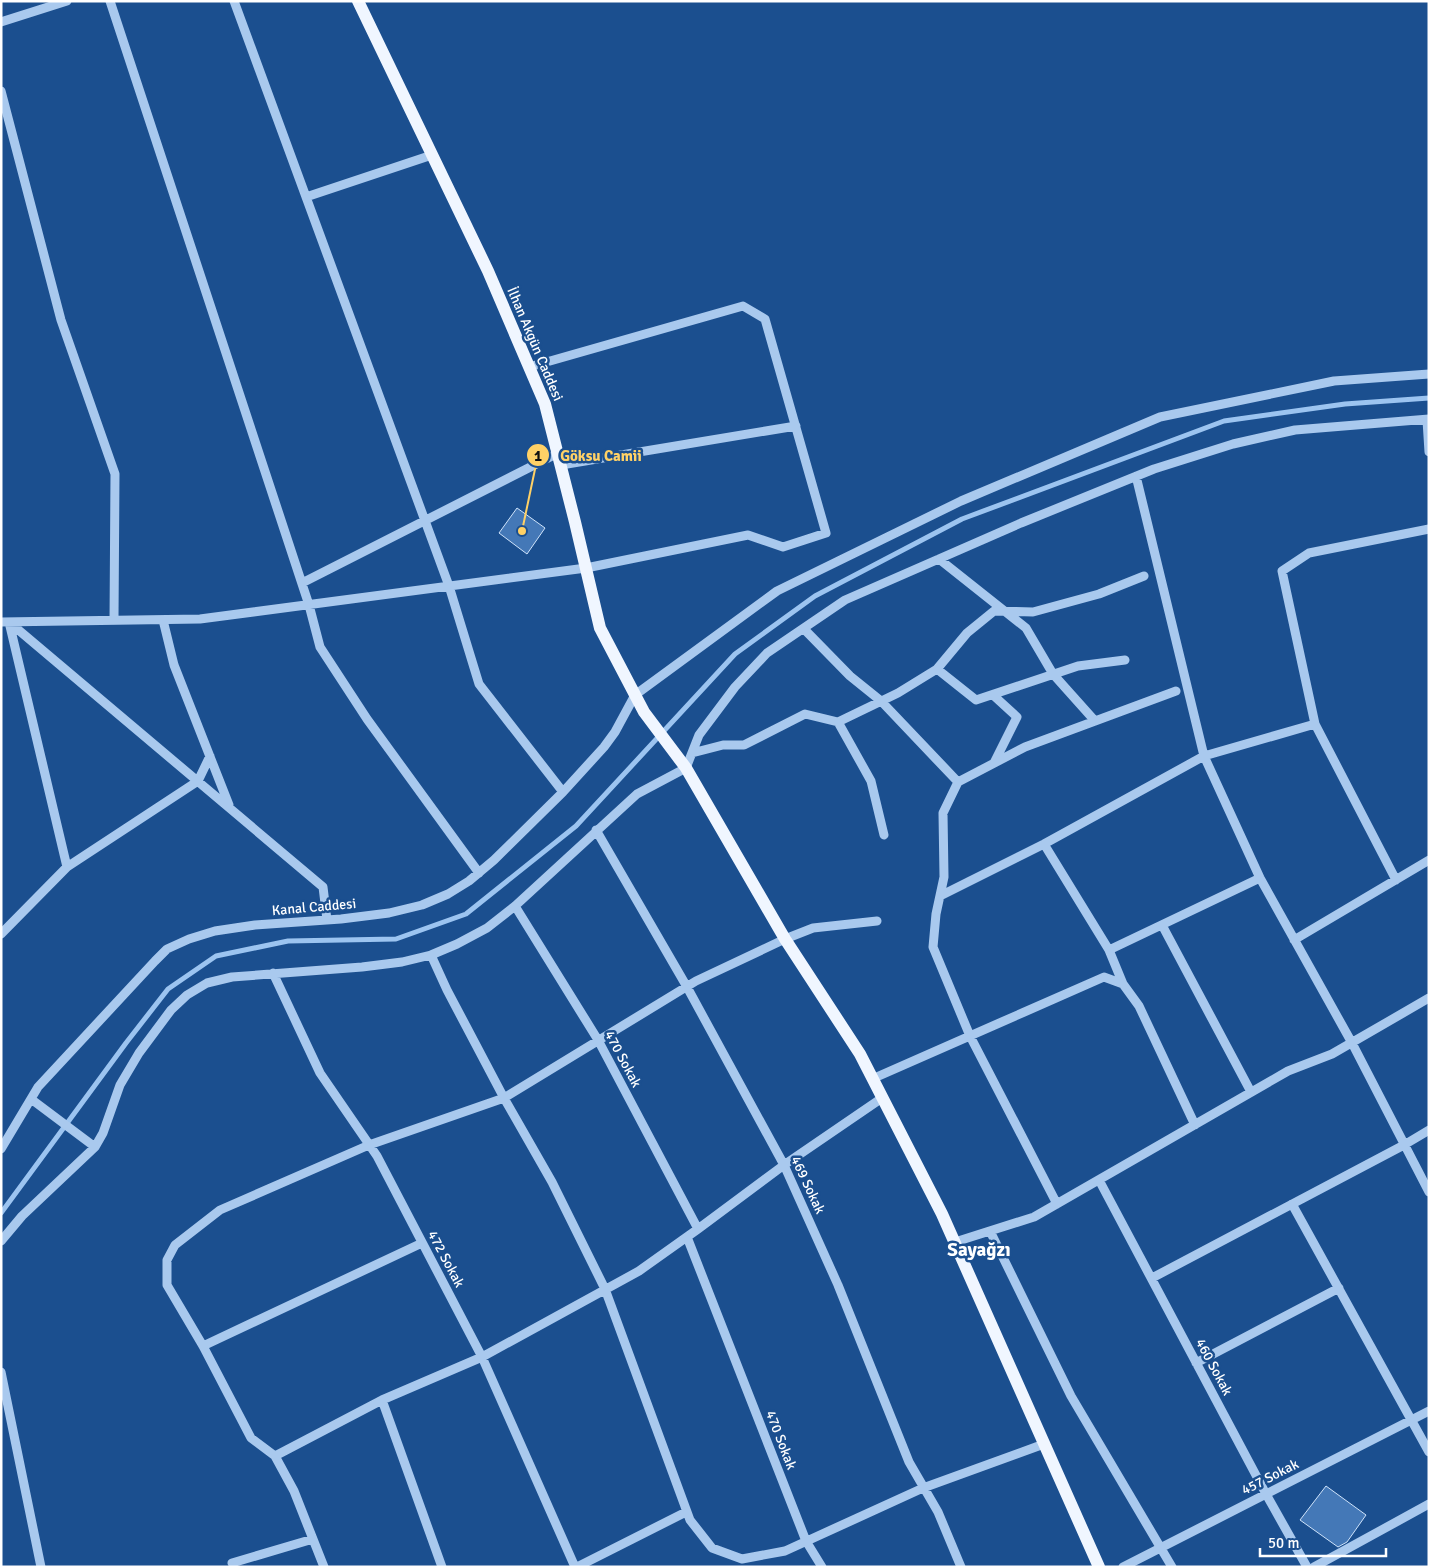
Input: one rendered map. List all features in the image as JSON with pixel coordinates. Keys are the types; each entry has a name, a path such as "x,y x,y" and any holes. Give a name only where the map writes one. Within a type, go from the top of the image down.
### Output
{"main road":[{"name":"İlhan Akgün Caddesi","path":"358,1 488,271 545,404 600,628 644,712 678,755 785,939 860,1054 942,1214 1099,1567"}],"street":[{"path":"1,22 67,1"},
{"path":"110,1 302,583 320,647 367,719 479,873"},
{"path":"234,1 449,586 479,684 563,792"},
{"path":"1,91 61,320 116,474 114,620"},
{"path":"306,197 432,156"},
{"path":"5,622 200,619 586,568 748,535 783,547 826,533 765,319 743,306 529,367"},
{"path":"635,695 777,592 961,502 1160,417 1334,381 1429,374"},
{"path":"1,1241 22,1216 95,1147 103,1133 120,1085 139,1053 171,1010 186,995 207,984 232,976 362,967 402,962 431,955 458,944 487,928 515,906 637,794 686,768 699,735 735,688 768,654 845,600 1136,476 1233,444 1295,430 1428,419 1429,452"},
{"path":"302,583 425,520 559,459 796,426"},
{"path":"1136,476 1204,756 1260,878 1352,1043 1429,1192"},
{"path":"1396,880 1315,724 1282,571 1309,553 1429,529"},
{"path":"939,560 1026,628 1053,674 1095,721"},
{"path":"692,753 723,745 744,745 805,714 838,722 898,693 937,670 967,633 994,611 1033,612 1100,594 1144,576"},
{"path":"163,620 174,665 230,808"},
{"path":"5,622 324,887 327,920"},
{"path":"5,622 67,867"},
{"path":"804,629 850,676 881,701 958,782"},
{"path":"937,670 976,700 1078,666 1125,660"},
{"path":"1057,1204 970,1036 934,948 936,914 944,877 943,813 958,782 994,763 1025,747 1176,691"},
{"name":"Kanal Caddesi","path":"1,1149 38,1087 167,949 215,931 255,925 389,913 422,905 448,894 469,882 494,860 563,792 604,747 615,732 635,695"},
{"path":"993,695 1017,717 994,763"},
{"path":"838,722 871,781 884,835"},
{"path":"940,896 1044,844 1204,756 1315,724"},
{"path":"1,934 67,867 198,781 210,756"},
{"name":"469 Sokak","path":"596,830 687,987 784,1165 838,1285 909,1462 938,1512 961,1567"},
{"path":"1044,844 1109,950 1123,984 1138,1006 1195,1125"},
{"path":"1294,940 1429,860"},
{"path":"1109,950 1260,878"},
{"name":"470 Sokak","path":"515,906 598,1040 698,1230"},
{"path":"324,1567 294,1491 275,1456 251,1438 203,1346 167,1286 167,1260 175,1245 220,1210 369,1145 504,1098 687,987 785,939 813,928 877,921"},
{"path":"1162,925 1251,1092"},
{"path":"431,955 447,990 504,1098 552,1182 605,1289 686,1512 712,1548 742,1558 785,1550 923,1488 1044,1444"},
{"name":"472 Sokak","path":"274,973 320,1073 377,1156 482,1357 576,1567"},
{"path":"872,1079 1104,977 1123,984"},
{"path":"955,1242 1034,1217 1288,1071 1332,1054 1429,998"},
{"path":"275,1456 382,1400 482,1357 639,1271 698,1230 784,1165 882,1098"},
{"path":"31,1099 95,1147"},
{"path":"1152,1278 1429,1130"},
{"name":"460 Sokak","path":"1098,1180 1306,1567"},
{"path":"1292,1204 1429,1452"},
{"path":"990,1231 1071,1396 1172,1567"},
{"name":"470 Sokak","path":"687,1237 806,1541 822,1567"},
{"path":"203,1346 422,1242"},
{"path":"1196,1363 1339,1288"},
{"path":"1,1372 42,1567"},
{"path":"382,1400 442,1567"},
{"name":"457 Sokak","path":"1124,1567 1429,1411"},
{"path":"1314,1567 1429,1504"},
{"path":"576,1567 686,1512"},
{"path":"232,1563 313,1539"}],"building":[{"path":"517,508 545,528 527,554 499,533"},
{"path":"1326,1486 1366,1515 1347,1542 1338,1547 1300,1520"}],"waterway":[{"path":"1,1213 168,989 216,956 288,941 396,939 466,914 576,826 735,654 815,596 962,519 1224,421 1345,404 1429,398"}],"place":[{"name":"Göksu Camii","path":"522,531"}],"district":[{"name":"Sayağzı","path":"979,1250"}]}
